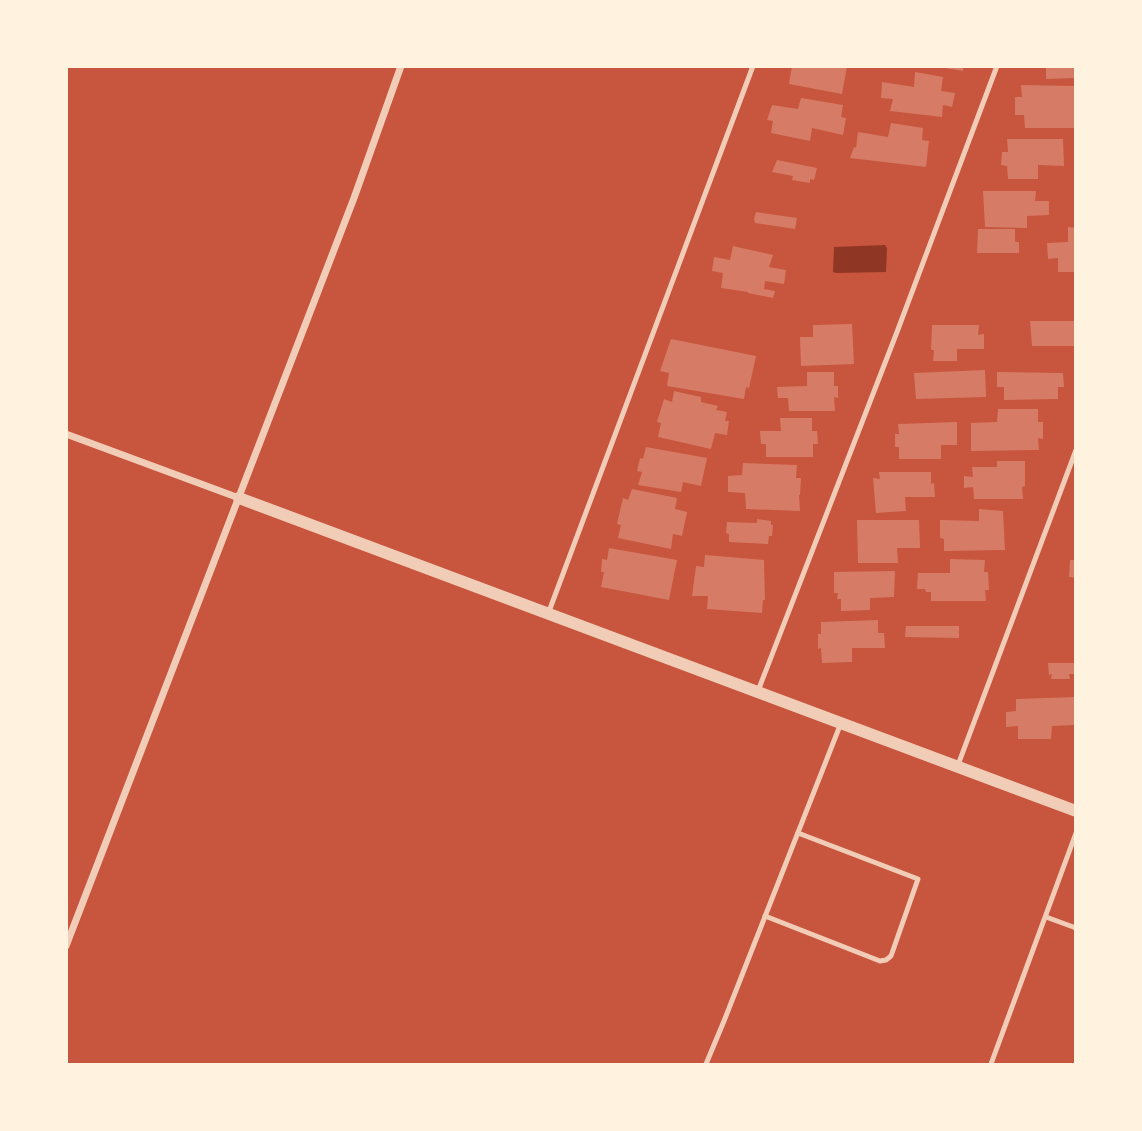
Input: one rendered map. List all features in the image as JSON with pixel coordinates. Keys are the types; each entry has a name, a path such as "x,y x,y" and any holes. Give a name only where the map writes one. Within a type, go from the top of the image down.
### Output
{"street":[{"path":"66,946 354,198 401,66"},
{"path":"66,434 1076,811"}],"lane":[{"path":"548,614 753,66"},
{"path":"758,692 997,66"},
{"path":"957,767 1076,450"},
{"path":"706,1065 841,723"},
{"path":"765,916 880,961 891,956 918,879 798,833"},
{"path":"991,1065 1076,833"},
{"path":"1045,917 1076,928"}],"shaded area":[{"path":"885,245 886,272 833,272 834,247"}],"building":[{"path":"792,66 847,66 842,94 789,84"},
{"path":"963,66 963,71 945,68"},
{"path":"1046,66 1076,66 1076,78 1046,79"},
{"path":"915,72 943,77 941,91 955,93 952,107 943,105 942,117 890,111 893,99 881,98 882,82 914,87"},
{"path":"1021,85 1076,86 1076,128 1025,128 1024,115 1015,115 1015,97 1022,97"},
{"path":"801,98 843,105 841,117 846,118 843,135 812,128 810,141 771,133 773,121 767,120 772,105 798,109"},
{"path":"891,123 923,128 922,140 929,141 926,167 850,158 854,147 856,148 858,132 888,137"},
{"path":"1007,139 1063,139 1064,166 1038,165 1038,179 1008,179 1007,166 1001,165 1002,152 1008,152"},
{"path":"777,160 817,168 814,180 810,179 810,183 792,180 793,176 772,172"},
{"path":"983,191 1036,191 1035,201 1049,201 1049,215 1027,216 1027,228 985,227"},
{"path":"756,212 797,218 795,229 755,223"},
{"path":"1068,227 1076,228 1076,272 1058,272 1058,258 1048,259 1047,243 1068,242"},
{"path":"978,229 1015,229 1015,242 1019,242 1019,253 977,253"},
{"path":"733,246 773,255 769,267 786,270 784,284 765,281 764,289 775,291 773,298 721,288 723,273 712,271 714,257 730,260"},
{"path":"1030,321 1076,321 1076,346 1032,346"},
{"path":"852,324 854,364 801,366 800,337 813,337 813,325"},
{"path":"932,325 979,325 978,335 984,334 984,349 957,349 957,361 933,361"},
{"path":"671,339 756,356 744,399 667,386 669,373 660,371"},
{"path":"985,370 986,397 916,399 914,373"},
{"path":"807,372 834,372 834,386 838,386 838,398 834,397 835,411 789,411 788,398 778,398 777,387 807,386"},
{"path":"997,372 1063,373 1064,387 1058,387 1058,399 1004,400 1004,387 997,387"},
{"path":"674,391 701,397 701,402 718,406 716,410 727,412 727,435 715,433 711,449 658,437 661,423 657,422 664,399 672,402"},
{"path":"998,409 1038,409 1038,422 1043,422 1043,439 1038,438 1039,450 971,451 971,423 997,422"},
{"path":"780,418 812,418 812,431 817,431 818,444 813,444 813,457 766,457 766,444 761,444 760,431 781,431"},
{"path":"957,422 957,445 941,445 941,459 899,459 899,447 895,447 895,434 899,434 898,424"},
{"path":"646,447 707,458 701,486 683,482 681,492 638,485 642,472 637,471"},
{"path":"997,461 1025,461 1023,499 974,499 973,487 964,488 964,476 973,477 972,467 997,467"},
{"path":"743,463 797,465 796,478 801,478 800,511 746,509 745,493 728,492 728,476 742,475"},
{"path":"879,472 931,472 935,497 905,497 906,511 876,513 873,478 880,479"},
{"path":"632,489 677,498 675,509 687,512 682,536 673,534 671,549 618,538 621,525 617,524 623,498 628,500"},
{"path":"979,509 1003,511 1005,550 944,551 944,539 940,538 940,520 979,521"},
{"path":"757,519 771,521 773,525 768,544 729,542 727,522 757,523"},
{"path":"857,520 919,520 920,548 897,548 898,563 858,563"},
{"path":"609,548 677,560 669,600 601,587 604,572 601,572 602,559 607,560"},
{"path":"705,555 764,560 765,600 762,613 707,609 708,596 692,596 696,566 704,567"},
{"path":"950,559 985,560 984,572 988,572 989,590 985,590 986,601 931,601 931,592 917,589 918,573 950,573"},
{"path":"1070,560 1076,560 1076,578 1069,577"},
{"path":"895,571 894,597 870,598 870,610 841,611 841,599 837,599 838,593 834,593 834,572"},
{"path":"878,620 878,633 884,633 885,648 852,648 852,662 822,663 821,648 818,649 821,622"},
{"path":"906,626 959,626 959,638 905,637"},
{"path":"1048,663 1076,663 1076,674 1069,674 1070,679 1051,679"},
{"path":"1076,697 1076,725 1052,726 1051,739 1018,739 1018,726 1006,727 1006,712 1016,711 1016,699"}]}
